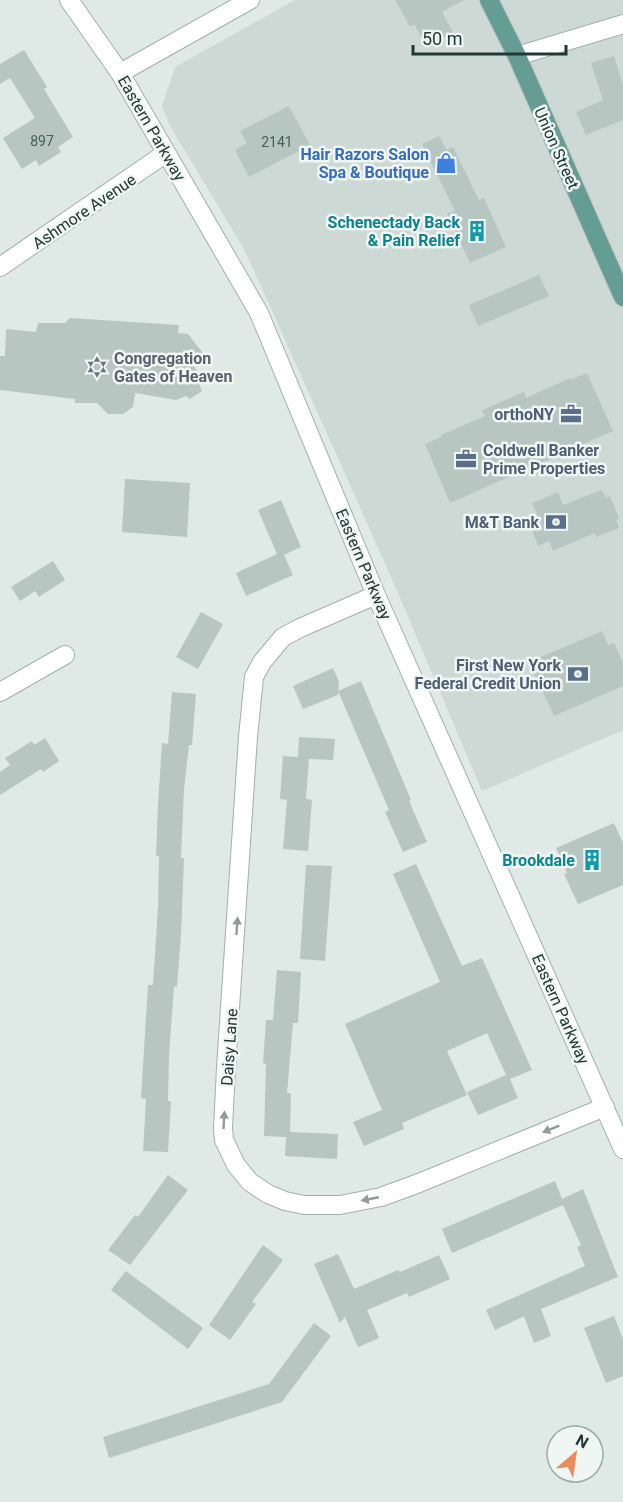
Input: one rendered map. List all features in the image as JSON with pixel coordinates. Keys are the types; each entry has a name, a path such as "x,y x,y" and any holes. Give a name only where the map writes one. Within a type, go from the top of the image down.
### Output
{"main road":[{"name":"Union Street","path":"489,0 623,297"}],"street":[{"name":"Eastern Parkway","path":"69,0 120,73 259,313 376,595 623,1149"},
{"path":"120,73 250,0"},
{"path":"516,56 623,24"},
{"name":"Ashmore Avenue","path":"0,267 166,153"},
{"name":"Daisy Lane","path":"376,595 283,637 262,662 254,677 226,1068 224,1140 236,1165 250,1182 268,1194 304,1205 340,1204 381,1197 407,1188 605,1107"},
{"path":"0,692 65,655"}],"shaded area":[{"path":"295,0 623,0 623,730 482,791 392,579 244,249 170,126 162,106 175,67"}],"building":[{"path":"395,0 464,0 442,12 453,32 426,47 415,25 410,26"},
{"path":"24,50 47,87 44,89 73,137 58,147 61,152 39,166 36,160 22,169 3,138 35,118 10,78 0,84 0,64"},
{"path":"614,56 623,86 623,120 586,135 576,112 603,100 591,63"},
{"path":"289,106 310,145 249,177 235,150 247,143 240,131"},
{"path":"439,136 447,150 453,147 479,200 484,198 506,247 470,263 447,214 455,211 422,144"},
{"path":"539,275 549,296 478,326 469,305"},
{"name":"Congregation Gates of Heaven","path":"70,318 179,325 178,333 188,334 203,353 191,362 198,372 195,374 202,391 190,399 186,396 176,400 135,393 133,407 123,414 108,414 97,403 75,403 75,399 0,390 0,356 5,356 6,329 36,332 38,323 65,323"},
{"path":"587,373 613,431 450,503 425,444 485,416 482,410 524,392 526,398 570,378 570,380"},
{"path":"125,479 190,483 187,537 122,532"},
{"name":"M&T Bank","path":"602,490 606,498 610,496 619,518 616,520 619,528 596,537 595,533 553,551 549,541 538,546 532,530 542,526 532,503 558,492 563,505"},
{"path":"281,500 301,547 284,555 293,575 246,596 236,573 277,554 258,510"},
{"path":"53,561 65,580 39,597 35,591 20,601 11,587"},
{"path":"201,612 223,624 198,669 176,657"},
{"name":"First New York Federal Credit Union","path":"602,631 608,645 614,643 623,663 623,686 554,716 529,662"},
{"path":"333,668 339,682 338,695 303,709 293,686"},
{"path":"361,681 427,842 403,852 385,812 389,810 338,691"},
{"path":"172,692 196,694 192,745 189,745 184,789 181,935 177,987 174,986 169,1056 168,1101 171,1101 168,1152 143,1151 146,1099 141,1098 148,985 153,985 158,908 159,856 156,856 162,743 168,744"},
{"path":"299,737 335,739 333,760 309,759 306,799 312,800 308,851 283,849 287,800 280,799 283,756 298,757"},
{"path":"45,738 59,761 43,772 41,769 0,795 0,772 10,765 5,758 32,741 34,745"},
{"name":"Brookdale","path":"614,823 623,843 623,885 578,904 564,874 567,873 556,848"},
{"path":"416,864 462,966 482,958 532,1070 510,1079 518,1098 478,1115 467,1092 506,1075 487,1033 447,1051 467,1095 402,1123 404,1129 364,1146 353,1122 382,1110 345,1024 440,982 393,874"},
{"path":"306,865 332,866 325,961 300,959"},
{"path":"277,970 301,972 298,1023 293,1023 287,1093 291,1093 290,1132 338,1134 337,1159 285,1156 286,1137 264,1136 266,1064 263,1063 266,1020 273,1020"},
{"path":"168,1175 188,1190 130,1265 108,1250 135,1215 138,1217"},
{"path":"555,1181 562,1199 583,1189 618,1277 541,1309 551,1336 534,1343 524,1316 495,1330 486,1310 585,1266 577,1247 581,1245 563,1205 452,1253 442,1229"},
{"path":"263,1245 283,1260 252,1302 256,1304 230,1340 209,1325"},
{"path":"338,1254 354,1289 439,1255 450,1279 409,1297 407,1293 367,1310 379,1338 358,1347 345,1317 340,1323 314,1264"},
{"path":"126,1271 203,1328 188,1349 111,1290"},
{"path":"614,1316 623,1339 623,1376 606,1383 584,1328"},
{"path":"314,1323 331,1336 282,1402 109,1458 103,1437 269,1384"}],"place":[{"name":"Hair Razors Salon Spa & Boutique","path":"446,163"},
{"name":"Schenectady Back & Pain Relief","path":"477,231"},
{"name":"Congregation Gates of Heaven","path":"97,367"},
{"name":"orthoNY","path":"571,414"},
{"name":"Coldwell Banker Prime Properties","path":"466,459"},
{"name":"M&T Bank","path":"556,522"},
{"name":"First New York Federal Credit Union","path":"578,674"},
{"name":"Brookdale","path":"592,860"}]}
